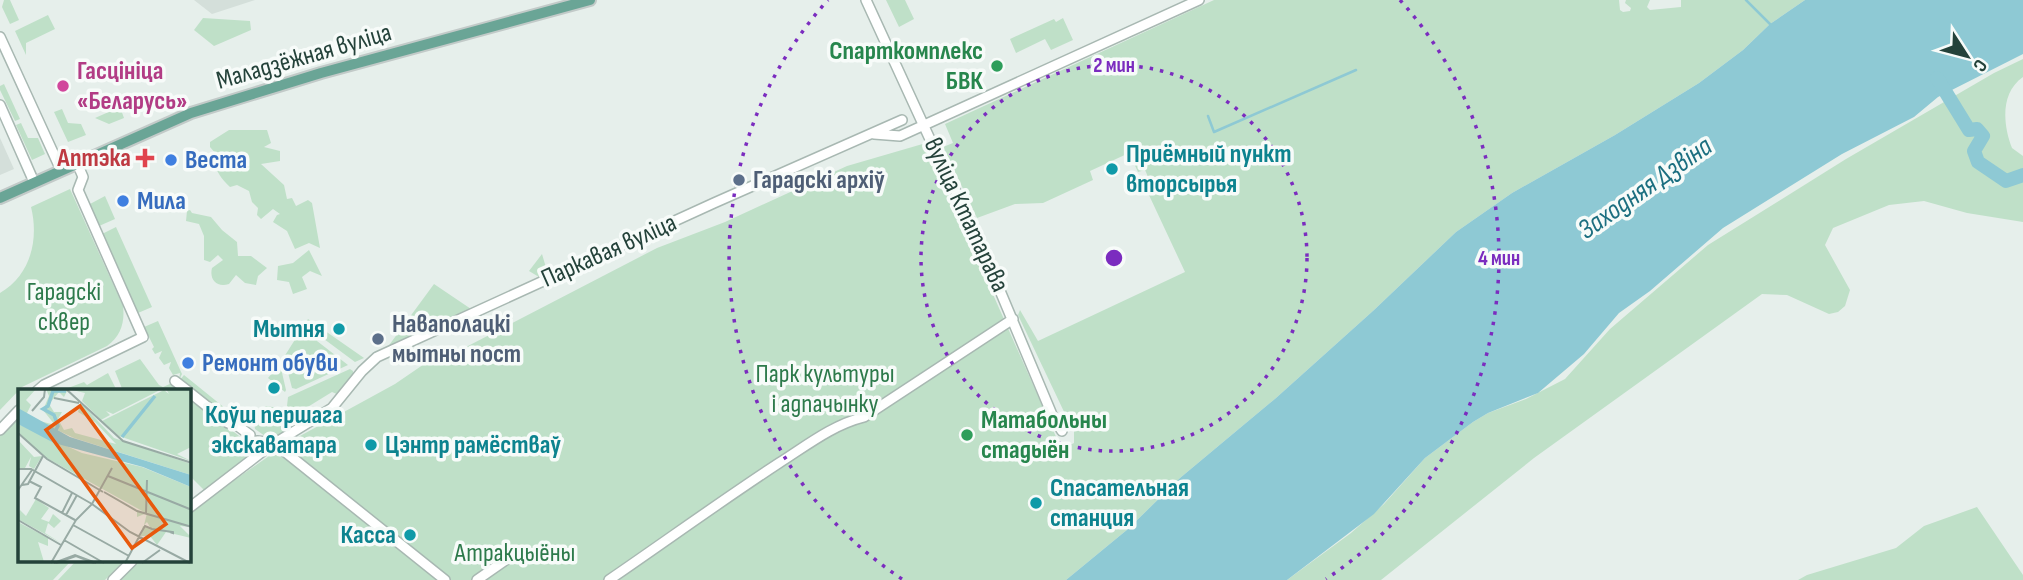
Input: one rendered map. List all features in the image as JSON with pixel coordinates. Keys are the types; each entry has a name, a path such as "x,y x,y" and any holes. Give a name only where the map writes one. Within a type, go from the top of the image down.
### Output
{"main road":[{"name":"Маладзёжная вуліца","path":"0,198 191,114 251,94 590,0"}],"street":[{"name":"вуліца Ктатарава","path":"866,0 972,224 1053,417 1062,431"},
{"name":"Паркавая вуліца","path":"872,134 893,137 925,126 1199,0"},
{"path":"0,37 61,170"},
{"path":"0,105 34,183"},
{"name":"Паркавая вуліца","path":"191,506 274,443 332,408 377,357 902,120"},
{"path":"39,389 143,337 78,190 83,177 77,163"},
{"path":"610,580 782,461 846,422 864,417 1013,319"},
{"path":"175,381 184,389"},
{"path":"191,394 228,423 235,424 254,438 274,443 444,580"},
{"path":"0,430 18,411"},
{"path":"477,580 517,552"},
{"path":"113,580 131,562"}],"shaded area":[{"path":"194,0 255,0 212,14"},
{"path":"0,138 14,169 0,175"}],"green space":[{"path":"4,0 10,0 19,20 10,24 2,7"},
{"path":"886,0 905,0 914,19 899,27"},
{"path":"1214,0 1619,0 1620,10 1623,12 1630,11 1631,8 1625,3 1626,0 1650,0 1647,7 1650,10 1681,7 1681,0 1805,0 1770,24 1743,50 1699,83 1615,135 1512,193 1456,232 1276,398 1180,478 1128,529 1066,580 121,580 138,562 191,562 191,511 289,442 395,384 433,358 439,361 657,248 725,222 847,166 926,143 1057,439 1066,447 1074,443 1074,424 1067,418 1018,315 1020,310 1038,341 1185,272 1141,178 1149,179 1145,170 1138,172 1129,153 1090,171 1093,180 1043,203 1015,204 977,218 943,147 953,143 945,124"},
{"path":"48,15 55,29 26,43 26,55 15,31"},
{"path":"203,18 250,21 251,30 214,46 194,30"},
{"path":"1063,18 1073,40 1051,50 1045,39 1016,53 1010,39 1054,19 1056,22"},
{"path":"2023,59 2023,77 2010,92 2005,120 2012,148 2023,156 2023,222 1967,213 1924,201 1889,205 1833,228 1825,245 1850,290 1845,306 1838,312 1829,314 1787,295 1762,294 1534,458 1381,580 1287,580 1351,533 1384,504 1425,458 1473,422 1565,379 1610,329 1708,245 1846,159"},
{"path":"4,84 20,119 15,121 0,90 0,86"},
{"path":"120,107 124,118 109,124 95,118"},
{"path":"62,109 68,123 81,124 86,135 68,142 54,112"},
{"path":"21,123 28,138 38,138 45,154 32,160 16,125"},
{"path":"229,130 267,130 271,143 264,147 280,151 280,161 261,164 284,185 287,199 292,198 296,206 308,200 312,203 320,248 309,243 295,249 287,231 273,222 280,214 273,209 261,219 257,215 258,208 252,202 249,191 237,185 230,187 223,180 216,168 216,154 210,147 210,142"},
{"name":"Гарадскі сквер","path":"70,189 123,306 123,318 116,338 107,346 18,389 0,410 0,293 19,276 30,255 34,231 31,207"},
{"path":"105,196 115,219 99,226 90,204"},
{"path":"187,211 192,213 211,217 237,242 238,256 251,256 267,268 258,276 256,285 245,283 236,275 229,284 221,285 215,282 212,268 223,260 218,255 210,262 204,260 204,236 199,224 186,221"},
{"path":"116,227 152,307 138,313 102,234"},
{"path":"309,250 322,276 310,271 302,277 307,289 293,294 289,282 277,280 278,266 293,263"},
{"path":"542,254 547,271 539,277 529,271"},
{"path":"434,284 471,309 387,348"},
{"path":"308,319 364,358 355,362 320,336 317,341 348,365 296,389 292,388 284,357"},
{"path":"158,321 182,374 179,380 180,373 173,375 169,368 171,362 164,365 159,358 162,351 155,354 144,327"},
{"path":"140,359 159,385 163,387 172,383 177,389 122,389 115,371"},
{"path":"280,364 286,390 285,392 268,378"},
{"path":"350,369 353,371 353,377 339,395 332,392 306,408 300,416 287,406 288,397"},
{"path":"108,373 116,389 65,389 84,382 87,385"},
{"path":"184,375 236,417 229,421 179,381"},
{"path":"191,399 243,439 240,456 256,448 257,450 204,490 191,477"},
{"path":"266,406 284,409 302,422 272,441 255,429 254,422"},
{"path":"18,417 18,562 70,562 53,580 0,580 0,436"},
{"path":"1977,507 2023,575 2023,580 1798,580 1896,548 1924,526"},
{"path":"75,562 123,562 105,580 58,580"}],"water":[{"name":"Заходняя Дзвіна","path":"1805,0 2023,0 2023,54 1938,97 1914,117 1842,154 1723,228 1650,291 1619,313 1584,354 1538,393 1488,413 1473,422 1425,458 1374,514 1287,580 1066,580 1128,529 1180,478 1276,398 1456,232 1512,193 1615,135 1699,83 1743,50 1770,24"}],"waterway":[{"path":"1746,0 1771,25"},
{"path":"1208,116 1214,132 1356,70"},
{"path":"1937,78 1969,130 1977,129 1983,136 1974,151 1978,162 2006,181 2023,175"}],"place":[{"name":"Спарткомплекс БВК","path":"997,66"},
{"name":"Гасцініца «Беларусь»","path":"63,86"},
{"name":"Аптэка","path":"145,158"},
{"name":"Веста","path":"171,160"},
{"name":"Приёмный пункт вторсырья","path":"1112,169"},
{"name":"Гарадскі архіў","path":"739,180"},
{"name":"Мила","path":"123,201"},
{"name":"Мытня","path":"339,329"},
{"name":"Наваполацкі мытны пост","path":"378,339"},
{"name":"Ремонт обуви","path":"188,363"},
{"name":"Коўш першага экскаватара","path":"274,388"},
{"name":"Матабольны стадыён","path":"967,435"},
{"name":"Цэнтр рамёстваў","path":"371,445"},
{"name":"Спасательная станция","path":"1036,503"},
{"name":"Касса","path":"410,535"}],"park label":[{"name":"Парк культуры і адпачынку","path":"825,389"},
{"name":"Атракцыёны","path":"515,553"}]}
